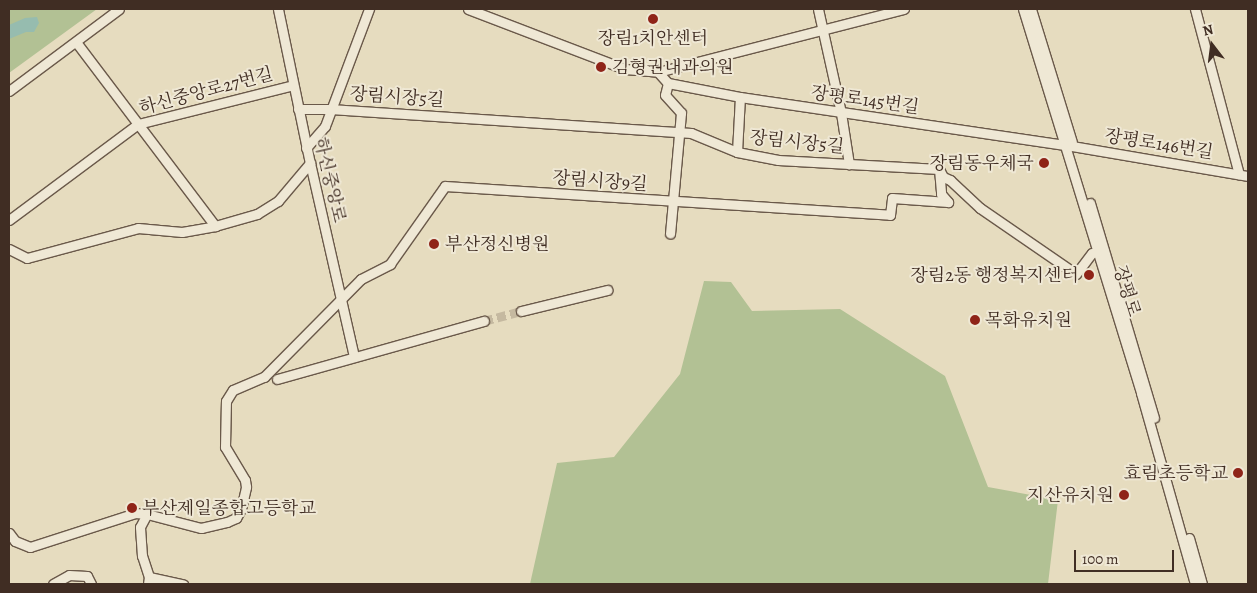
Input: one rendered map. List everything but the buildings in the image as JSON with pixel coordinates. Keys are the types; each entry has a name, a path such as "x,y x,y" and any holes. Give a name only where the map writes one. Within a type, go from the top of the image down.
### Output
{"street":[{"path":"9,90 119,9"},
{"name":"하신중앙로","path":"278,9 306,148 354,357"},
{"path":"306,148 325,126 369,9"},
{"path":"468,9 625,69 658,72 904,9"},
{"path":"818,9 824,29 841,113 849,164"},
{"name":"장평로","path":"1023,9 1089,209 1186,538 1202,584"},
{"name":"장평로","path":"1031,9 1069,146"},
{"path":"1195,9 1244,175"},
{"path":"76,42 215,226"},
{"path":"658,72 668,83 665,95 681,113 670,234"},
{"name":"장평로145번길","path":"668,83 841,113 1069,146"},
{"name":"하신중앙로27번길","path":"9,220 138,124 293,85"},
{"path":"737,152 740,97"},
{"name":"장림시장5길","path":"298,109 330,109 691,132 737,152 778,160 939,169"},
{"name":"장평로146번길","path":"1069,146 1244,175"},
{"path":"9,249 27,258 138,228 182,232 215,226 257,214 278,201 310,163"},
{"path":"939,169 943,177 950,180 980,208 1076,274 1092,253 1101,251"},
{"name":"장림시장9길","path":"341,298 361,279 390,264 445,186 890,215 892,198 948,202 941,194 939,169"},
{"path":"521,311 607,290"},
{"path":"9,533 15,541 30,547 135,513 147,514 201,528 215,526 236,518 241,509 246,487 245,480 225,447 226,400 233,390 264,377 341,298"},
{"path":"277,379 484,321"},
{"path":"147,514 140,527 142,556 148,581 183,584"},
{"name":"장평로","path":"1186,538 1195,584"},
{"path":"54,584 69,575 88,576 91,584"}],"green space":[{"path":"9,9 97,9 9,73"},
{"path":"704,281 731,282 752,311 840,309 945,376 988,487 1058,500 1048,584 530,584 557,463 614,457 680,374"}],"water":[{"path":"37,17 39,23 34,32 26,32 9,39 9,25 25,18"}],"tunnel":[{"path":"484,321 521,311"}],"place":[{"name":"장림1치안센터","path":"653,19"},
{"name":"김형권내과의원","path":"601,67"},
{"name":"장림동우체국","path":"1044,163"},
{"name":"부산정신병원","path":"434,244"},
{"name":"장림2동 행정복지센터","path":"1089,275"},
{"name":"목화유치원","path":"975,320"},
{"name":"효림초등학교","path":"1238,473"},
{"name":"지산유치원","path":"1124,495"},
{"name":"부산제일종합고등학교","path":"132,508"}]}
